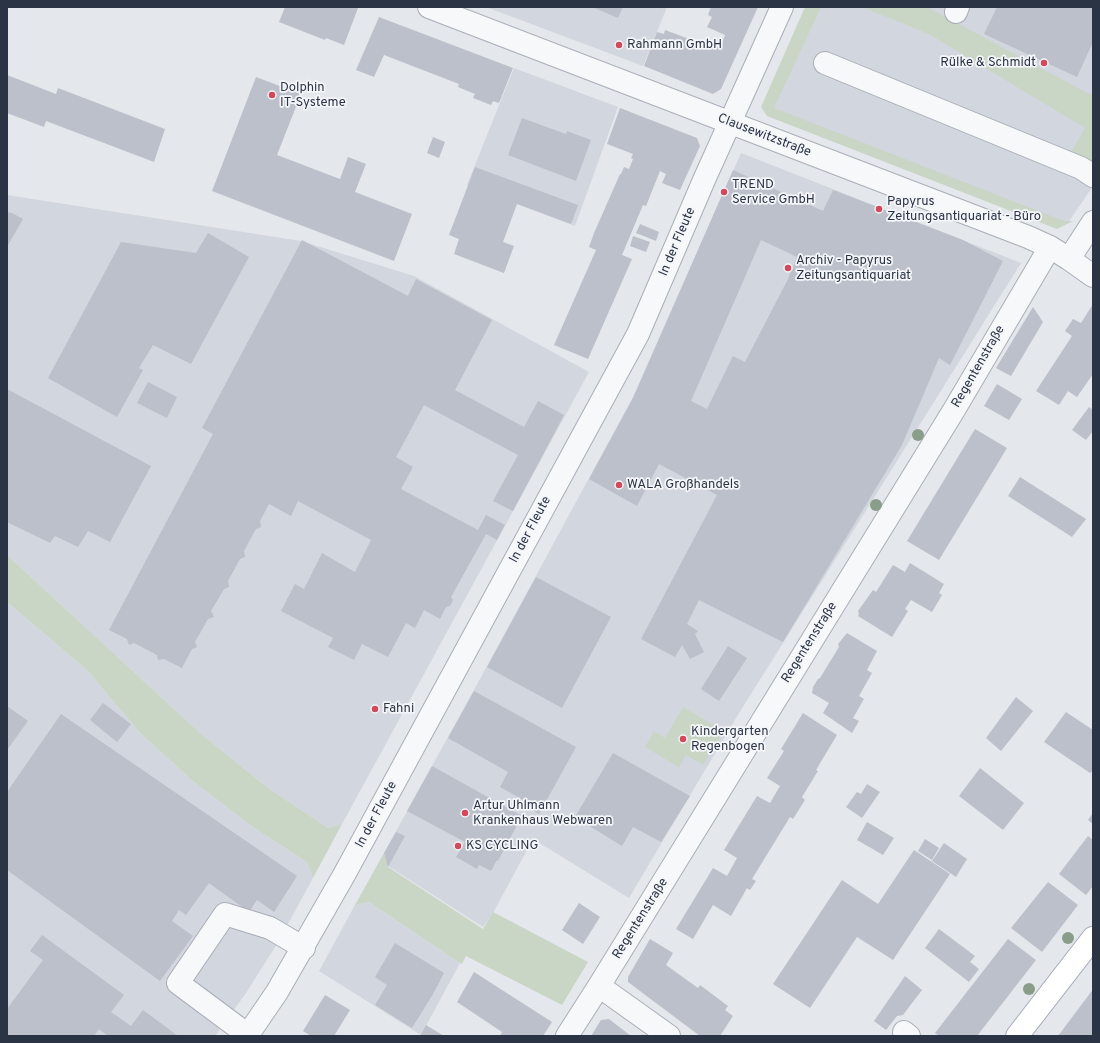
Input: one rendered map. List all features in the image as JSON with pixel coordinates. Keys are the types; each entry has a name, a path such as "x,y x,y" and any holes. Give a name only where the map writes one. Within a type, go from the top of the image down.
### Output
{"main road":[{"path":"1017,1036 1093,938"}],"street":[{"name":"Clausewitzstraße","path":"429,7 1028,237 1050,247 1093,276"},
{"name":"In der Fleute","path":"247,1035 277,992 304,948 638,334 782,7"},
{"path":"825,63 1081,168 1093,176"},
{"path":"1069,259 1093,222"},
{"name":"Regentenstraße","path":"567,1036 954,410 1050,247"},
{"path":"247,1035 178,983 225,914 270,928 304,948"},
{"path":"599,986 669,1036"}],"shaded area":[{"name":"Rahmann GmbH","path":"486,7 667,7 643,66"},
{"path":"810,7 1093,7 1093,186 1070,220 1062,224 764,109"},
{"path":"514,68 618,107 575,226 467,185"},
{"path":"741,153 1021,263 736,718 629,898 533,839 493,913 483,927 388,866 384,853 633,397"},
{"path":"7,195 301,241 414,276 589,372 342,824 328,828 268,788 200,733 7,555"},
{"path":"7,602 88,671 140,733 194,782 254,828 307,862 313,878 277,944 246,993 215,1036 7,1036"},
{"path":"369,902 460,963 421,1035 319,971 355,905"}],"green space":[{"path":"805,7 821,7 774,108 1064,221 1073,221 1057,229 767,116 761,107"},
{"path":"862,7 927,7 1093,96 1093,167 1072,151 1085,128 929,34"},
{"path":"7,555 200,733 268,788 328,828 342,824 313,878 307,862 254,828 194,782 140,733 88,671 7,602"},
{"path":"683,707 724,731 703,765 686,755 679,767 645,747 654,731 665,738"},
{"path":"384,853 388,867 483,929 493,912 588,962 562,1005 466,956 462,964 460,963 369,902 355,905"}],"building":[{"path":"285,7 358,8 344,45 326,38 325,40 279,22"},
{"path":"592,7 623,7 618,18"},
{"path":"711,7 758,7 721,89 713,94 644,66 657,32 664,34 665,30 689,39 688,43 704,49 707,43 720,48 725,35 707,27 712,17 708,15"},
{"path":"997,7 1093,7 1093,42 1077,77 984,34"},
{"path":"379,17 513,68 499,103 493,101 491,105 473,98 475,94 458,87 459,84 384,55 374,77 356,70"},
{"path":"7,75 56,94 58,88 165,129 154,162 46,121 44,127 7,113"},
{"path":"256,77 301,94 277,155 340,179 348,157 366,164 355,192 412,214 394,261 212,191"},
{"path":"620,108 697,138 700,146 680,190 662,183 666,174 660,171 646,206 643,205 622,255 632,259 588,359 554,345 596,250 589,247 594,233 620,174 624,167 629,169 633,159 631,158 633,154 607,144"},
{"path":"522,118 566,134 567,131 591,140 576,181 508,155"},
{"path":"433,137 445,142 439,158 427,153"},
{"path":"475,167 578,205 571,224 517,204 503,242 514,246 504,273 454,254 459,239 449,235"},
{"path":"733,170 823,211 833,190 963,240 1003,261 950,365 939,358 902,445 783,642 699,600 687,624 698,631 695,634 704,652 690,659 682,645 675,657 641,639 717,495 659,464 637,506 589,479 633,398","holes":["761,240 797,257 787,281 745,362 733,356 707,409 691,401"]},
{"path":"7,212 23,219 7,247"},
{"path":"640,224 659,232 656,241 636,233"},
{"path":"208,233 249,257 191,364 153,345 139,368 143,370 117,417 48,378 121,242 196,253"},
{"path":"633,236 650,242 646,252 630,246"},
{"path":"302,240 408,296 416,279 492,320 455,390 524,427 538,401 564,415 513,511 493,501 518,455 424,405 396,457 413,467 401,489 478,530 486,515 505,525 497,540 486,534 451,597 453,600 450,606 446,607 440,619 424,610 415,628 406,623 388,657 362,644 354,660 328,647 333,638 281,611 295,584 304,589 322,553 355,572 371,540 298,501 291,516 269,504 260,521 261,527 256,529 244,551 245,557 240,559 228,581 229,587 224,589 211,611 214,617 208,619 195,642 197,647 192,649 182,668 164,659 158,660 157,655 134,643 129,645 127,639 109,630 213,434 202,428"},
{"path":"1093,304 1093,374 1077,397 1068,391 1059,405 1036,391 1072,336 1065,331 1073,319 1081,323"},
{"path":"1033,307 1043,322 1011,376 996,368"},
{"path":"148,382 177,397 167,418 137,403"},
{"path":"997,384 1022,399 1009,420 984,406"},
{"path":"7,389 151,466 110,542 88,531 78,547 55,536 50,543 7,522"},
{"path":"1089,407 1093,410 1093,431 1086,440 1072,430"},
{"path":"975,429 1007,448 939,560 907,541"},
{"path":"1020,477 1086,519 1072,537 1008,496"},
{"path":"910,563 944,584 939,593 942,595 932,612 911,600 905,609 908,611 892,637 858,616 858,611 873,590 876,592 893,565 905,572"},
{"path":"536,577 611,617 562,708 487,667"},
{"path":"847,633 877,651 867,670 872,673 859,696 864,699 853,718 859,721 852,733 823,713 829,703 812,693 813,687 839,647 838,644"},
{"path":"728,646 747,658 719,701 701,689"},
{"path":"474,691 576,747 539,814 523,805 525,801 500,787 508,772 448,738"},
{"path":"1016,697 1033,711 1001,751 986,738"},
{"path":"103,703 131,724 117,742 90,720"},
{"path":"7,706 28,721 7,750"},
{"path":"1066,712 1093,730 1093,770 1090,773 1044,742"},
{"path":"803,713 837,735 802,797 805,800 793,819 790,817 752,879 756,881 750,890 747,888 731,916 713,905 693,939 676,929 713,868 727,876 737,858 724,850 757,796 770,803 780,786 767,778 784,751 781,749"},
{"path":"61,714 297,876 274,912 257,900 249,912 209,883 186,915 179,910 172,921 193,936 160,981 7,870 7,792"},
{"path":"613,753 690,796 661,842 633,827 622,846 575,817"},
{"name":"Artur Uhlmann Krankenhaus Webwaren","path":"432,766 522,816 491,871 479,865 477,869 456,857 465,842 407,811"},
{"path":"980,768 1024,803 1003,830 959,796"},
{"path":"867,784 880,792 862,818 846,807 857,792 861,794"},
{"path":"1093,813 1093,824 1088,820"},
{"path":"867,822 894,838 883,855 857,840"},
{"path":"396,832 405,836 388,867 384,853"},
{"path":"1088,836 1093,840 1093,886 1086,895 1059,874"},
{"path":"925,839 939,848 932,860 918,851"},
{"path":"944,843 967,859 956,877 932,861"},
{"path":"914,850 950,874 893,960 857,937 810,1008 773,984 842,880 878,904"},
{"path":"1048,882 1078,905 1042,952 1011,928"},
{"path":"579,903 600,917 583,944 562,930"},
{"path":"939,929 975,956 970,962 979,969 969,982 925,948"},
{"path":"42,935 124,995 111,1012 131,1026 143,1010 178,1036 108,1036 99,1029 94,1036 7,1036 7,1009 43,960 30,951"},
{"path":"650,939 673,953 666,965 698,988 700,985 728,1006 725,1010 733,1016 720,1036 700,1036 628,982 628,977"},
{"path":"1008,939 1036,960 977,1036 939,1036 935,1033"},
{"path":"395,943 444,973 412,1028 375,1005 387,985 375,977"},
{"path":"474,972 552,1022 543,1036 500,1036 502,1032 457,1002"},
{"path":"905,976 922,990 903,1015 897,1016 886,1030 874,1021"},
{"path":"1093,990 1093,1036 1058,1036 1091,992"},
{"path":"325,995 350,1010 334,1036 311,1036 303,1031"},
{"path":"609,1019 631,1036 591,1036 601,1020"},
{"path":"426,1025 444,1036 420,1036"}],"place":[{"name":"Rahmann GmbH","path":"619,45"},
{"name":"Rülke & Schmidt","path":"1044,63"},
{"name":"Dolphin IT-Systeme","path":"272,95"},
{"name":"TREND Service GmbH","path":"724,192"},
{"name":"Papyrus Zeitungsantiquariat - Büro","path":"879,209"},
{"name":"Archiv - Papyrus Zeitungsantiquariat","path":"788,268"},
{"name":"WALA Großhandels","path":"619,485"},
{"name":"Fahni","path":"375,709"},
{"name":"Kindergarten Regenbogen","path":"683,739"},
{"name":"Artur Uhlmann Krankenhaus Webwaren","path":"465,813"},
{"name":"KS CYCLING","path":"458,846"}]}
